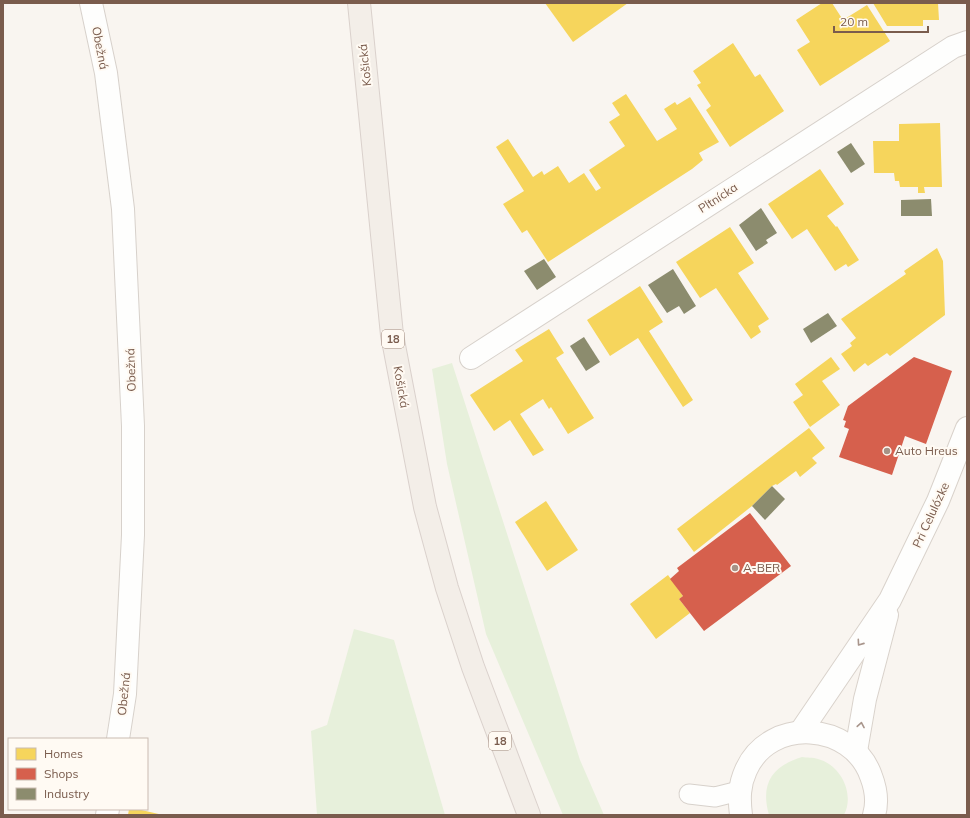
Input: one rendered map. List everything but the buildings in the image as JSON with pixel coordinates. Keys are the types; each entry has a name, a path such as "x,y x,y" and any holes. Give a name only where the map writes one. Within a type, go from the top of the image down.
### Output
{"main road":[{"name":"Košická","path":"359,3 392,335 426,507 448,588 473,667 529,815"}],"street":[{"name":"Obežná","path":"91,3 106,72 123,209 133,426 133,535 125,694 118,738"},
{"name":"Pltnícka","path":"470,358 946,51 962,42 967,42"},
{"name":"Pri Celulózke","path":"801,731 890,600 938,501 967,428"},
{"name":"Pri Celulózke","path":"856,751 865,699 890,600"},
{"path":"741,815 739,791 746,769 759,750 779,738 801,731 831,735 856,751 868,768 875,787 876,808 874,815"}],"lane":[{"path":"689,794 715,797 739,791"}],"green space":[{"path":"452,363 580,760 604,815 563,815 486,634 447,464 432,369"},
{"path":"354,629 394,640 445,815 317,815 311,731 327,725"},
{"path":"802,757 816,758 826,762 839,774 844,781 848,798 844,815 769,815 766,794 771,778 776,771 783,766"}],"place":[{"name":"Auto Hreus","path":"887,451"},
{"name":"A-BER","path":"735,568"}]}
